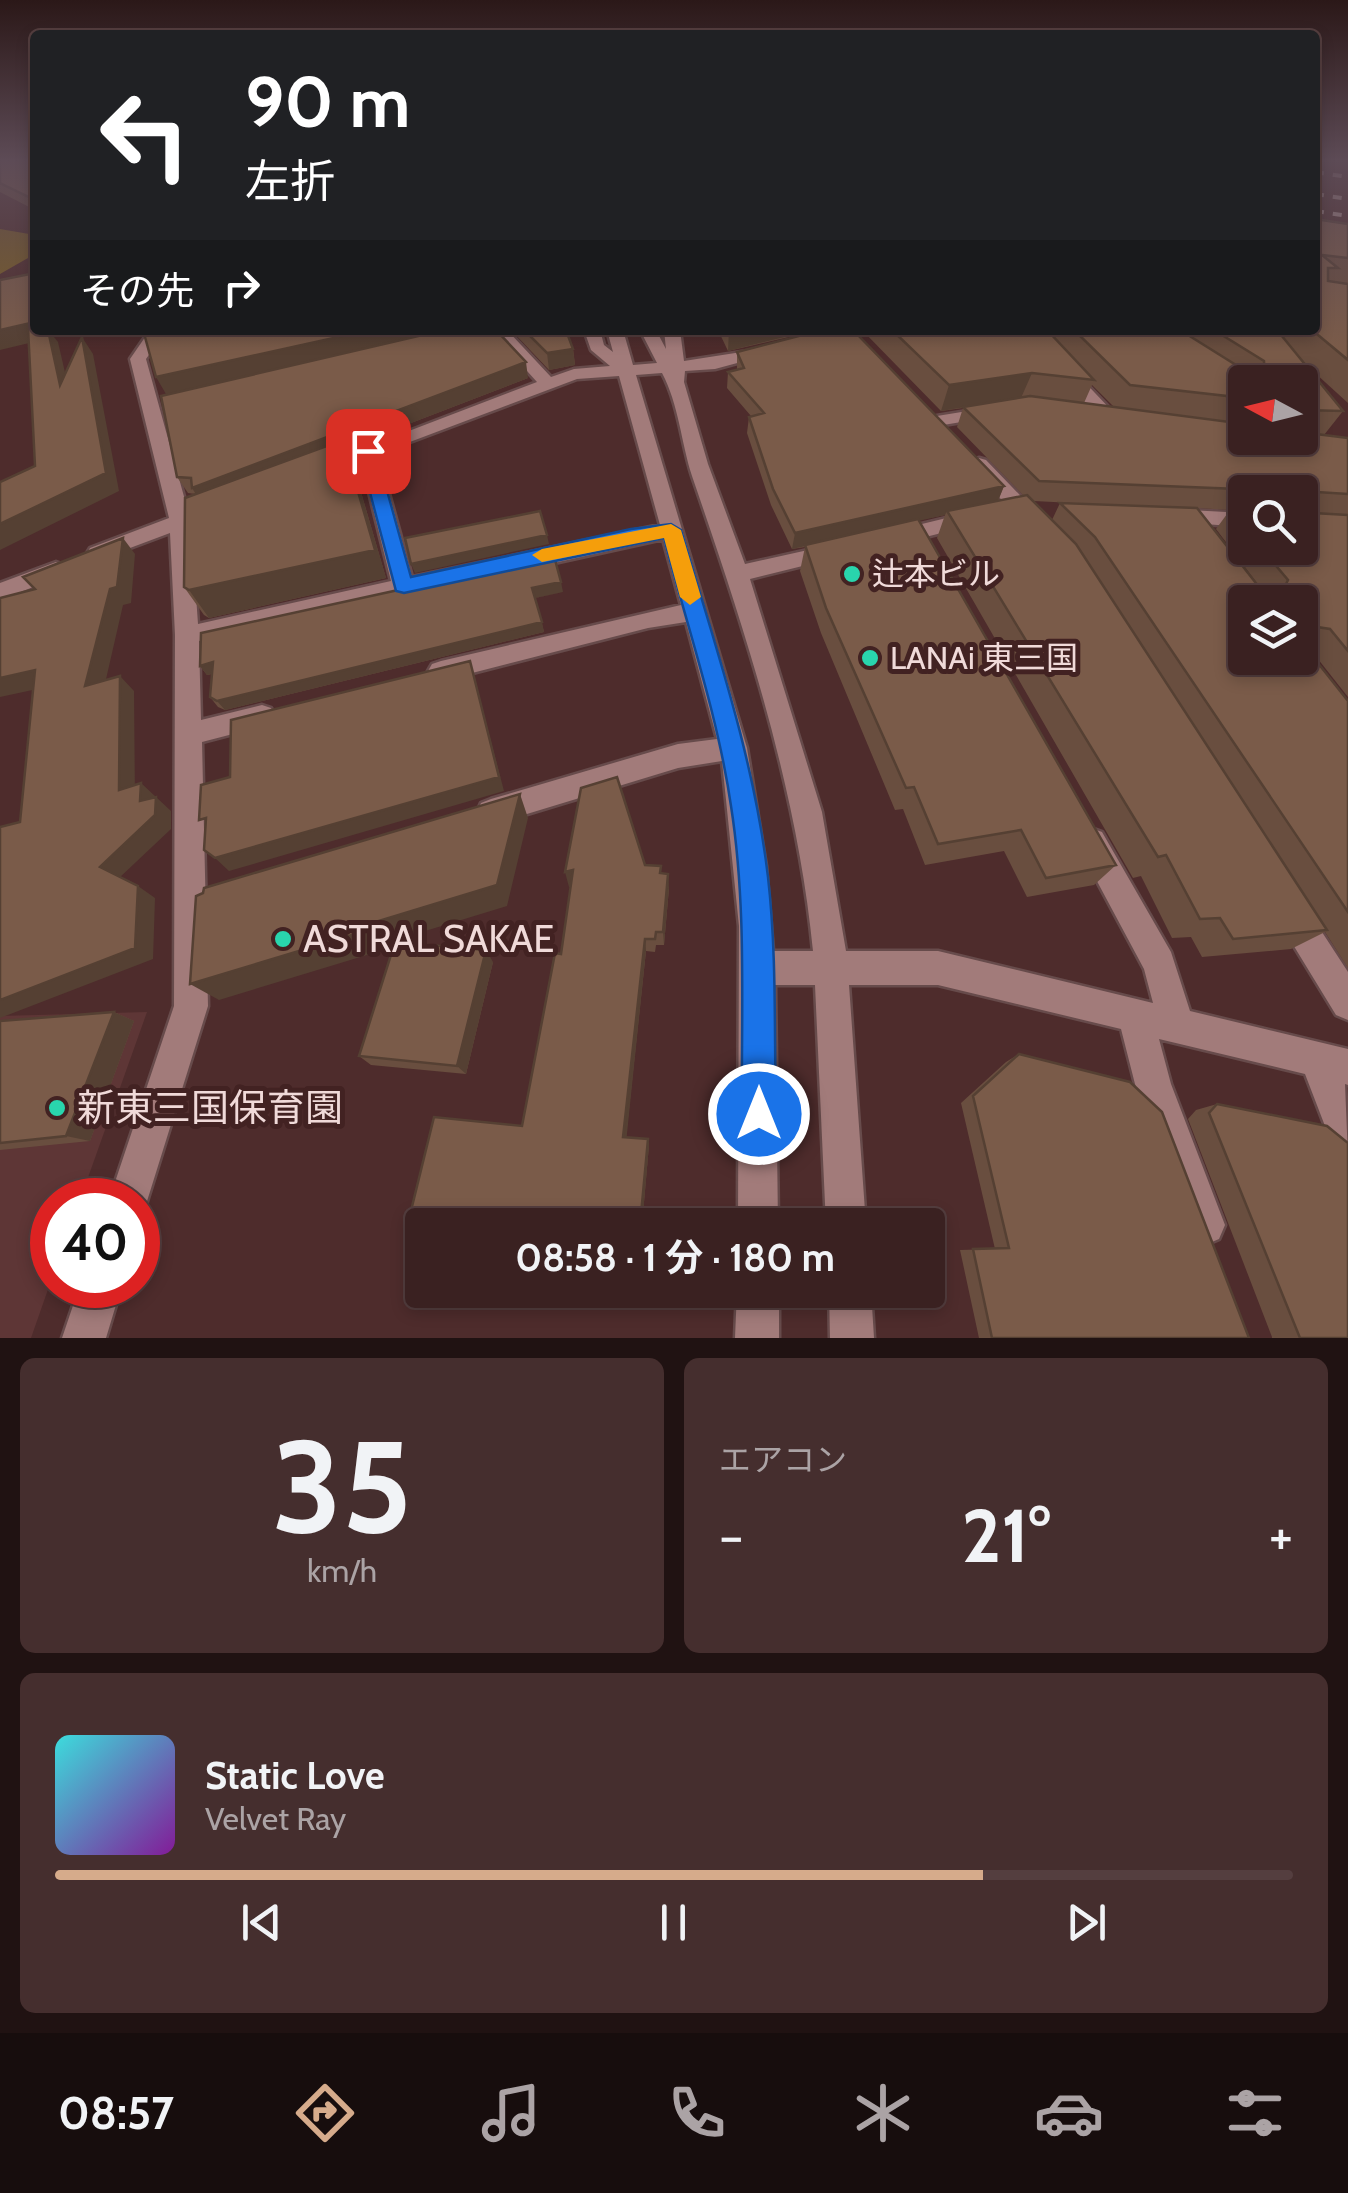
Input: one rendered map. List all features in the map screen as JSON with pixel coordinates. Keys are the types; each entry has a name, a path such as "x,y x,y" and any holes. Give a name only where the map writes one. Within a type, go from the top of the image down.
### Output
{"street":[{"path":"135,1178 192,1006 200,899 186,735 187,634 180,521 159,404 138,359 157,335"},
{"path":"503,335 548,384"},
{"path":"593,335 597,347 624,370"},
{"path":"616,335 733,748 755,881 758,1208"},
{"path":"651,335 674,374"},
{"path":"672,335 674,374 698,464 737,574 808,812 831,967 845,1208"},
{"path":"1031,335 1119,420 1074,414"},
{"path":"299,476 580,374 624,370 674,374 784,346"},
{"path":"1005,410 943,427 1048,538"},
{"path":"368,451 404,586"},
{"path":"0,592 214,508"},
{"path":"737,574 923,541 1005,511 1060,512"},
{"path":"1153,516 1228,519"},
{"path":"1190,517 1212,546"},
{"path":"187,634 671,530"},
{"path":"417,677 648,619 694,612"},
{"path":"186,735 282,711"},
{"path":"472,818 678,756 733,748"},
{"path":"1082,826 1159,964 1177,1027"},
{"path":"1274,885 1348,1003"},
{"path":"758,968 938,968 1332,1063 1348,1139"},
{"path":"1135,1016 1153,1084 1220,1266"},
{"path":"84,1338 94,1308"},
{"path":"757,1338 758,1308"},
{"path":"851,1308 852,1338"}],"shaded area":[{"path":"0,229 30,234 30,257 0,274"},
{"name":"新東三国保育園","path":"147,1012 88,1178 30,1178 30,1308 42,1308 31,1338 0,1338 0,1016"}],"building":[{"path":"1320,223 1348,224 1348,258 1322,255 1338,268 1328,268 1328,281 1348,284 1348,360 1318,335"},
{"path":"30,274 30,323 0,330 0,280"},
{"path":"28,328 30,335 49,335 60,385 82,337 106,473 0,524 0,482 35,466"},
{"path":"146,335 347,335 156,377"},
{"path":"423,335 501,335 526,362 192,488 191,478 177,477 161,396"},
{"path":"529,335 568,335 573,349 547,353"},
{"path":"803,335 858,335 1004,486 795,533 773,489 749,417 764,413 728,372 744,368 737,352"},
{"path":"897,335 1052,335 1094,380 1032,373 949,385"},
{"path":"1079,335 1188,335 1236,365 1228,365 1228,396 1130,385"},
{"path":"1222,335 1281,335 1306,365 1264,365 1264,361"},
{"path":"1318,380 1343,411 1318,410"},
{"path":"1030,396 1228,422 1228,455 1318,455 1318,434 1348,438 1348,494 1318,492 1318,475 1228,475 1228,489 1039,481 963,407"},
{"path":"343,440 375,550 189,590 184,587 185,498"},
{"path":"1027,495 1076,544 1327,930 1233,939 1220,918 1200,919 1166,855 1158,857 947,511"},
{"path":"1060,503 1197,508 1228,548 1228,565 1242,565 1257,585 1228,585 1228,675 1318,675 1318,663 1348,701 1348,912 1095,537"},
{"path":"540,511 547,535 411,564 405,538"},
{"path":"1318,513 1348,515 1348,651 1330,629 1318,627 1318,585 1286,585 1288,580 1275,565 1318,565"},
{"path":"918,519 1116,865 1046,878 1021,830 938,844 914,787 906,788 826,608 805,545"},
{"path":"123,538 117,587 110,589 85,686 120,676 119,790 141,783 140,801 156,797 155,815 100,867 138,886 135,948 0,1000 0,827 20,822 35,670 0,678 0,598 35,589 23,577"},
{"path":"554,556 561,582 532,588 542,622 217,701 210,697 213,662 200,666 201,633"},
{"path":"470,661 499,777 215,858 204,850 206,818 199,820 201,785 230,777 231,720"},
{"path":"617,777 645,865 661,866 660,873 668,874 663,932 656,932 655,939 645,939 623,1137 648,1139 642,1208 412,1208 434,1117 522,1126 555,953 561,954 573,870 565,872 581,788"},
{"path":"520,794 497,885 346,931 362,932 190,984 196,896 204,888"},
{"path":"395,942 486,950 457,1066 359,1056"},
{"path":"114,1012 66,1136 0,1143 0,1021"},
{"path":"1019,1054 1130,1082 1162,1112 1249,1338 992,1338 973,1249 1009,1248 973,1096"},
{"path":"1217,1104 1327,1126 1348,1143 1348,1338 1300,1338 1209,1113"}],"slow traffic":[{"path":"542,555 671,530 690,597"}],"place":[{"name":"辻本ビル","path":"852,574"},
{"name":"LANAi 東三国","path":"870,658"},
{"name":"ASTRAL SAKAE","path":"283,939"},
{"name":"新東三国保育園","path":"57,1108"}],"route":[{"path":"368,451 404,586 671,530 733,748 744,804 755,881 759,1114"}]}
